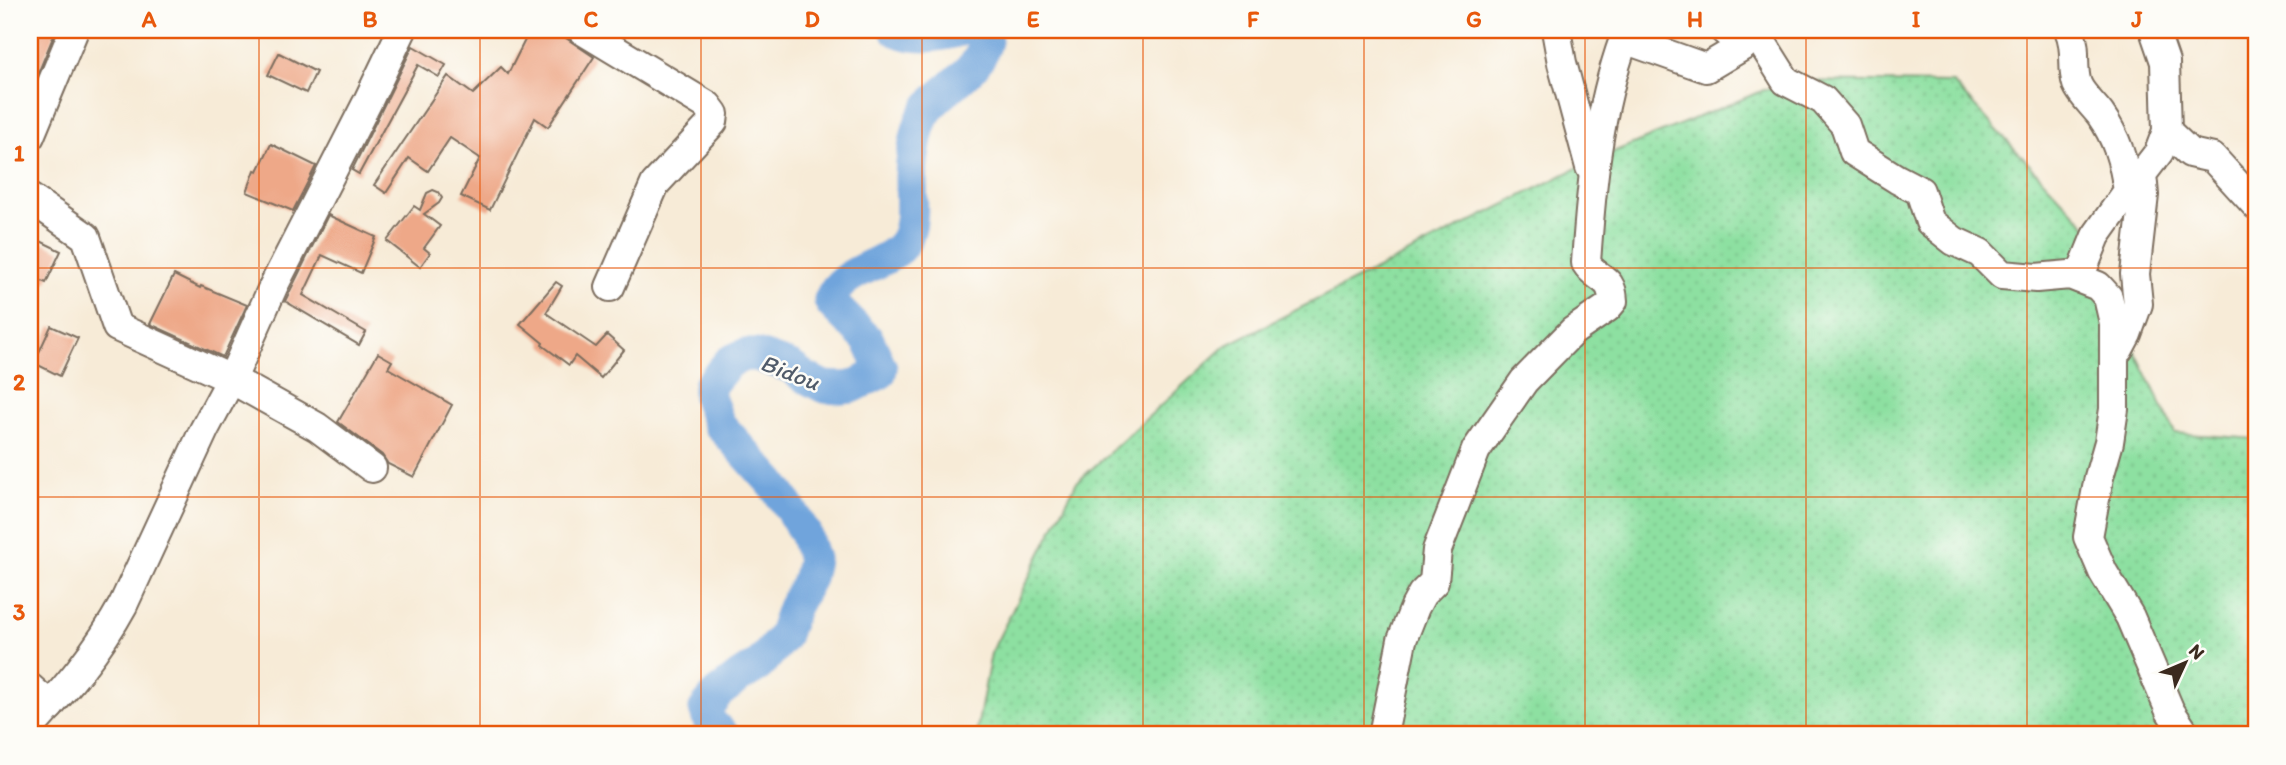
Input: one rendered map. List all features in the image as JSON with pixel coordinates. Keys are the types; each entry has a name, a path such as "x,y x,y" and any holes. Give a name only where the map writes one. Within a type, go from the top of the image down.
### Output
{"street":[{"path":"30,135 74,30"},
{"path":"30,728 40,697 86,664 113,623 273,287 368,103 402,30"},
{"path":"582,30 708,106 713,114 713,121 655,184 610,287"},
{"path":"1556,30 1562,63 1589,162 1592,187"},
{"path":"1383,735 1402,640 1422,594 1434,582 1437,550 1476,450 1524,382 1573,331 1613,301 1612,290 1605,279 1592,272 1586,263 1592,187 1613,70 1624,39 1706,68 1743,46 1724,30"},
{"path":"1754,30 1786,81 1823,100 1845,125 1854,152 1920,191 1930,222 1954,241 1980,253 2002,275 2036,278 2070,275 2098,286 2108,297 2114,323 2114,409 2088,537 2104,572 2130,617 2170,711 2186,735"},
{"path":"2069,30 2076,52 2075,74 2078,86 2108,125 2119,145 2128,191 2096,236 2079,278"},
{"path":"2114,358 2127,334 2137,304 2135,274 2144,195 2142,174 2159,152 2167,131 2165,62 2154,30"},
{"path":"2167,131 2190,153 2213,158 2256,205"},
{"path":"30,198 86,237 117,327 231,379 317,427 372,468"}],"green space":[{"path":"1786,81 1953,83 2096,236 2089,256 2175,433 2256,439 2256,735 976,735 991,653 1076,483 1227,345 1589,162"}],"building":[{"path":"30,30 56,30 30,93"},
{"path":"530,30 554,30 594,57 548,127 535,118 490,210 461,196 480,158 450,138 428,171 409,158 386,193 374,185 448,76 473,94 501,67 508,74"},
{"path":"413,46 446,65 439,77 418,65 359,174 352,170"},
{"path":"279,53 316,72 306,93 268,75"},
{"path":"271,144 316,166 293,211 247,192 255,170 258,171"},
{"path":"433,190 442,198 424,214 440,226 424,248 430,253 420,267 387,241 414,206 420,210 427,193"},
{"path":"328,215 376,237 361,273 322,255 303,295 366,332 359,345 285,301"},
{"path":"30,236 61,251 46,283 30,276"},
{"path":"174,275 200,288 201,286 247,305 223,357 150,324"},
{"path":"556,282 562,286 546,313 596,347 607,335 624,350 601,378 575,356 569,365 520,324"},
{"path":"51,326 78,338 60,376 34,363"},
{"path":"378,353 392,361 388,368 452,405 414,477 388,464 382,455 338,422"}],"waterway":[{"name":"Bidou","path":"896,30 928,36 961,30"},
{"name":"Bidou","path":"723,735 709,721 705,709 718,693 759,665 783,637 793,608 809,578 813,559 805,533 787,504 772,483 719,424 709,397 709,386 729,362 744,355 756,355 791,367 824,387 852,387 880,373 881,368 868,340 830,300 836,289 845,281 888,257 905,241 911,219 912,165 920,124 928,109 966,74 982,53 986,41 977,30"}]}
